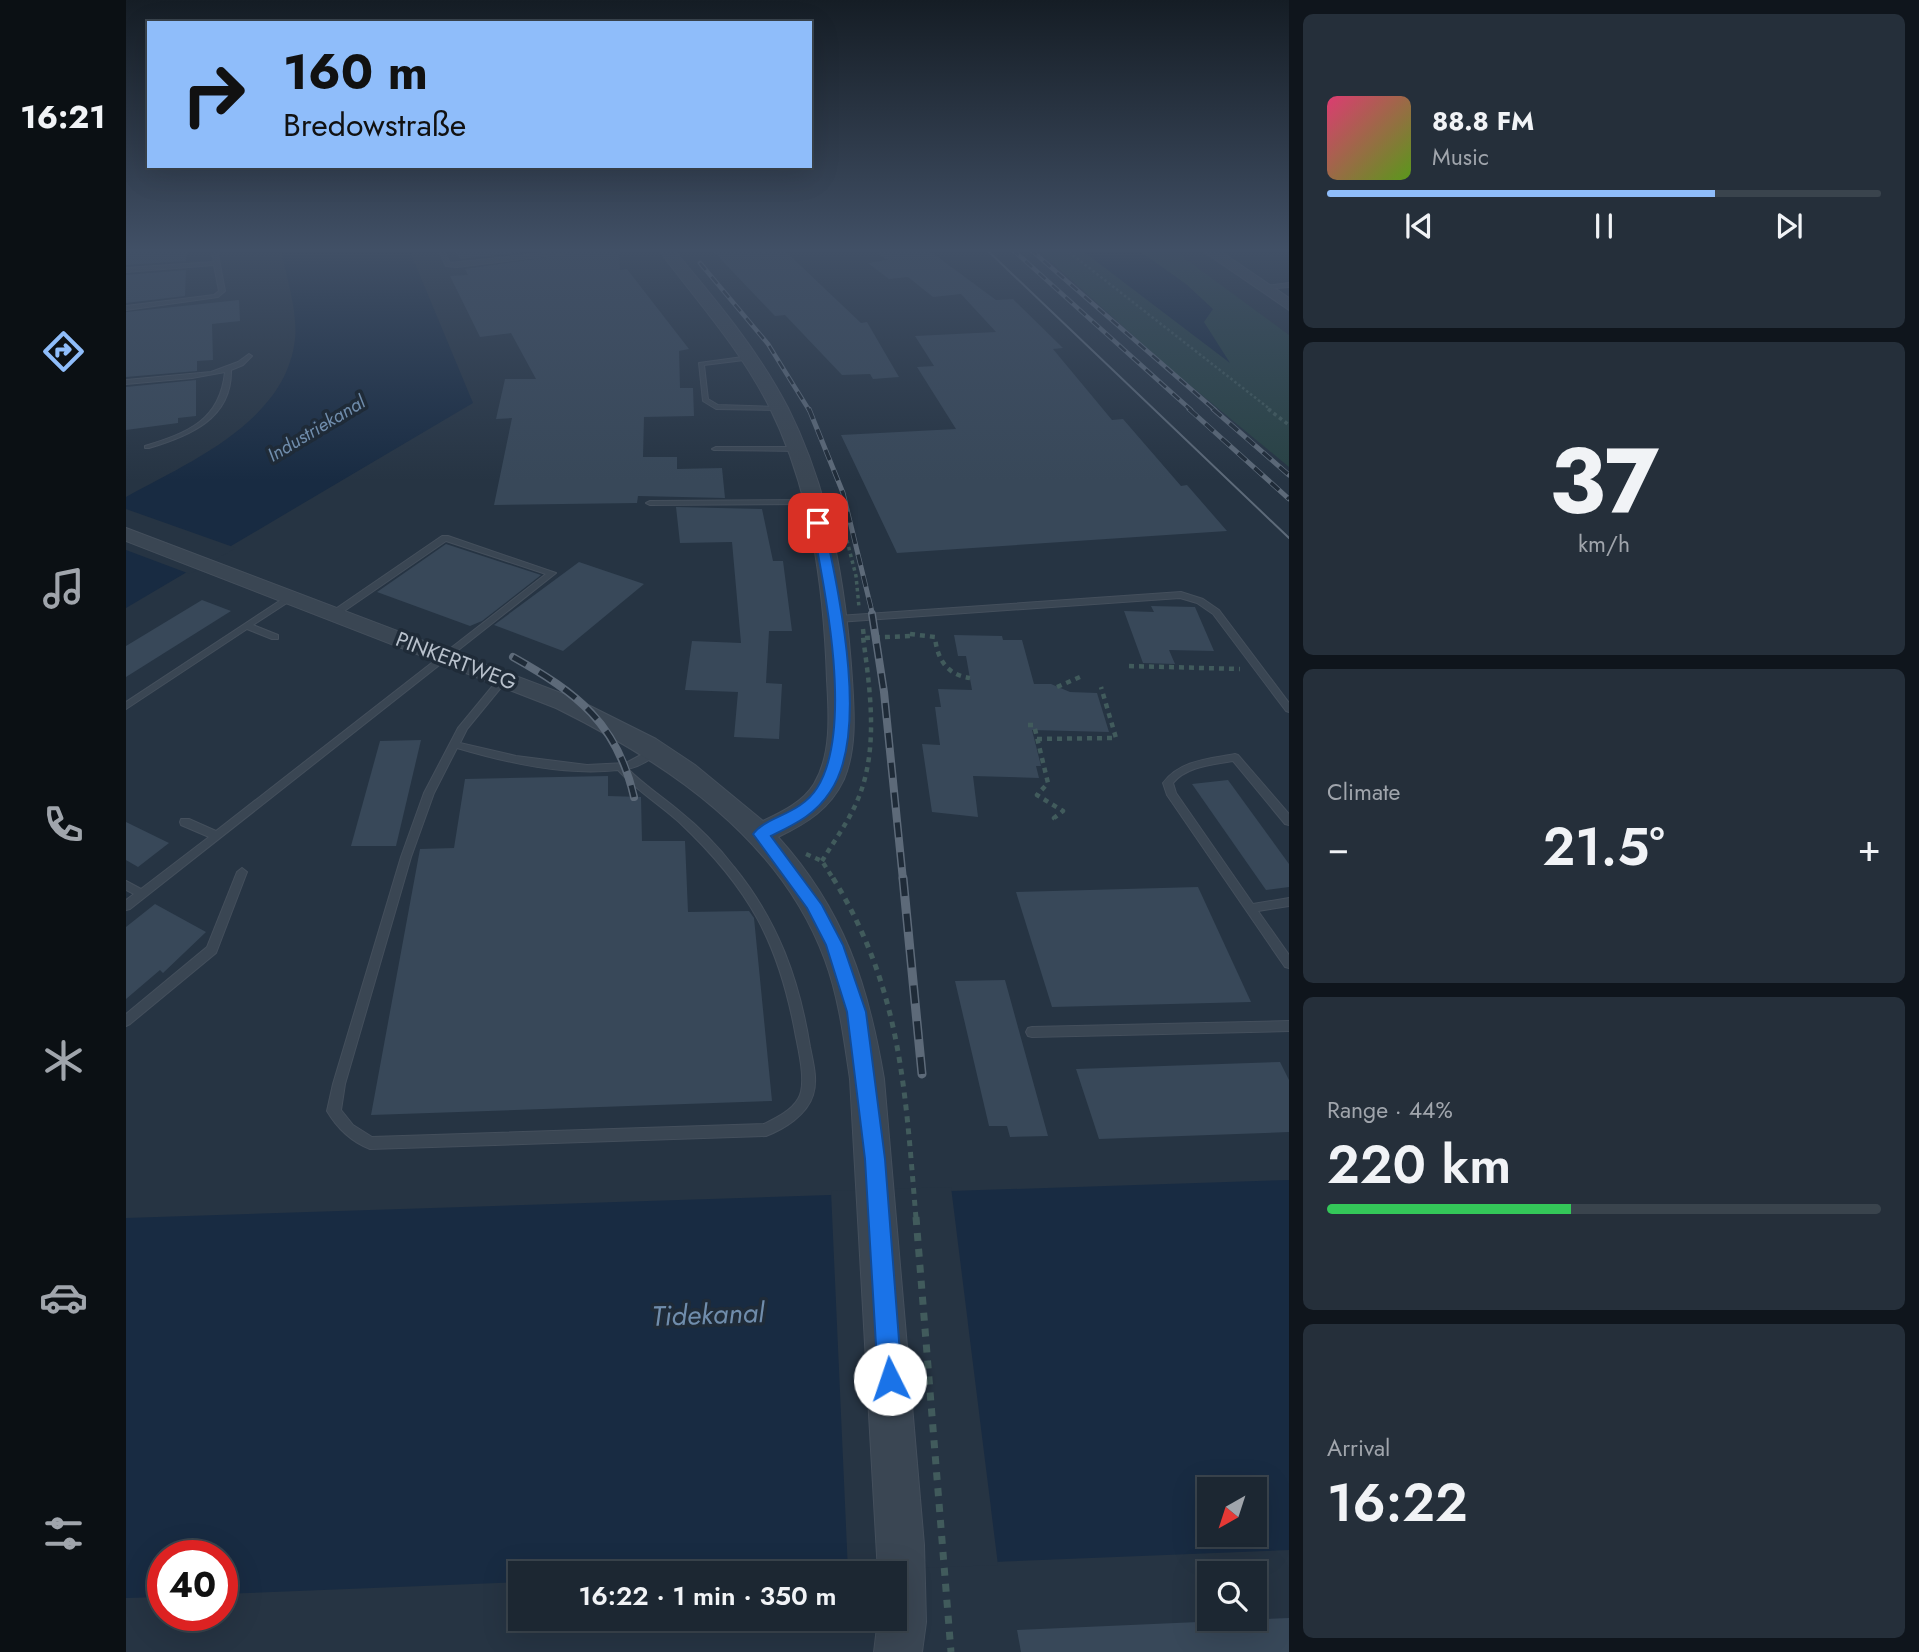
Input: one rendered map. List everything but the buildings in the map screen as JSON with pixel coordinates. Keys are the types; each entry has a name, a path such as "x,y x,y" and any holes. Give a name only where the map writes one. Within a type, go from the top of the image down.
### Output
{"street":[{"path":"730,326 779,409 796,449 814,502 838,619 842,727 836,761 825,788 813,803 799,816 761,834"},
{"name":"PINKERTWEG","path":"126,534 601,719 656,751 719,797 761,834 808,896 835,945 856,1012 893,1160 901,1545 900,1637"}],"lane":[{"path":"126,382 228,371 244,363 249,356"},
{"path":"750,358 701,364 705,400 716,407 779,409"},
{"path":"147,447 174,439 203,425 223,400 228,371"},
{"path":"716,449 796,449"},
{"path":"650,503 814,502"},
{"path":"126,906 552,573 445,538 334,614"},
{"path":"838,619 1181,595 1200,601 1216,612 1289,709"},
{"path":"126,706 290,597"},
{"path":"247,626 275,637"},
{"path":"503,679 463,727 429,793 406,857 339,1084 334,1111 348,1129 370,1143 766,1130 797,1113 810,1090 796,993 771,925 733,870 680,817 631,779 621,766"},
{"path":"454,744 481,753 597,768 621,766 656,751"},
{"path":"1289,821 1235,757 1189,767 1173,773 1168,782 1171,793 1289,964"},
{"path":"185,822 217,836"},
{"path":"126,1021 212,950 242,872"},
{"path":"126,885 142,894"},
{"path":"1251,908 1289,902"},
{"path":"1032,1032 1289,1026"}],"path":[{"path":"1163,326 1289,425"},
{"path":"908,615 910,636"},
{"path":"864,638 934,636 936,657 950,672 970,678"},
{"path":"1129,666 1242,669"},
{"path":"1057,687 1080,677"},
{"path":"1037,739 1116,738 1101,687"},
{"path":"1028,725 1034,725 1048,783 1037,795 1063,811 1054,818 1058,821"},
{"path":"893,1160 951,1624 951,1652"}],"green space":[{"path":"1123,326 1277,326 1289,335 1289,467"}],"water":[{"name":"Industriekanal","path":"441,326 473,403 126,608 126,497 205,454 254,416 274,394 288,368 295,328"},
{"path":"1181,326 1207,326 1230,363"},
{"name":"Tidekanal","path":"1289,1180 1289,1550 907,1565 907,1561 508,1561 508,1582 238,1593 238,1540 147,1540 147,1597 126,1598 126,1218"}],"pier":[{"path":"126,509 236,548 190,574 126,550"},
{"path":"951,1187 998,1565 907,1569 907,1561 848,1561 831,1191"}],"tram line":[{"path":"1067,326 1289,538"}],"railway":[{"path":"753,326 768,344 809,410"},
{"path":"1098,326 1191,410"},
{"path":"1119,326 1215,410"},
{"path":"809,409 843,493 873,616"},
{"path":"1189,409 1289,499"},
{"path":"1213,409 1289,475"},
{"path":"872,614 884,692 903,880"},
{"path":"513,657 557,684 591,713 617,749 634,797"},
{"path":"903,878 922,1074"}],"route":[{"path":"818,523 838,619 842,727 836,761 825,788 813,803 799,816 761,834 814,905 835,945 856,1012 867,1079 875,1159 890,1379"}]}
